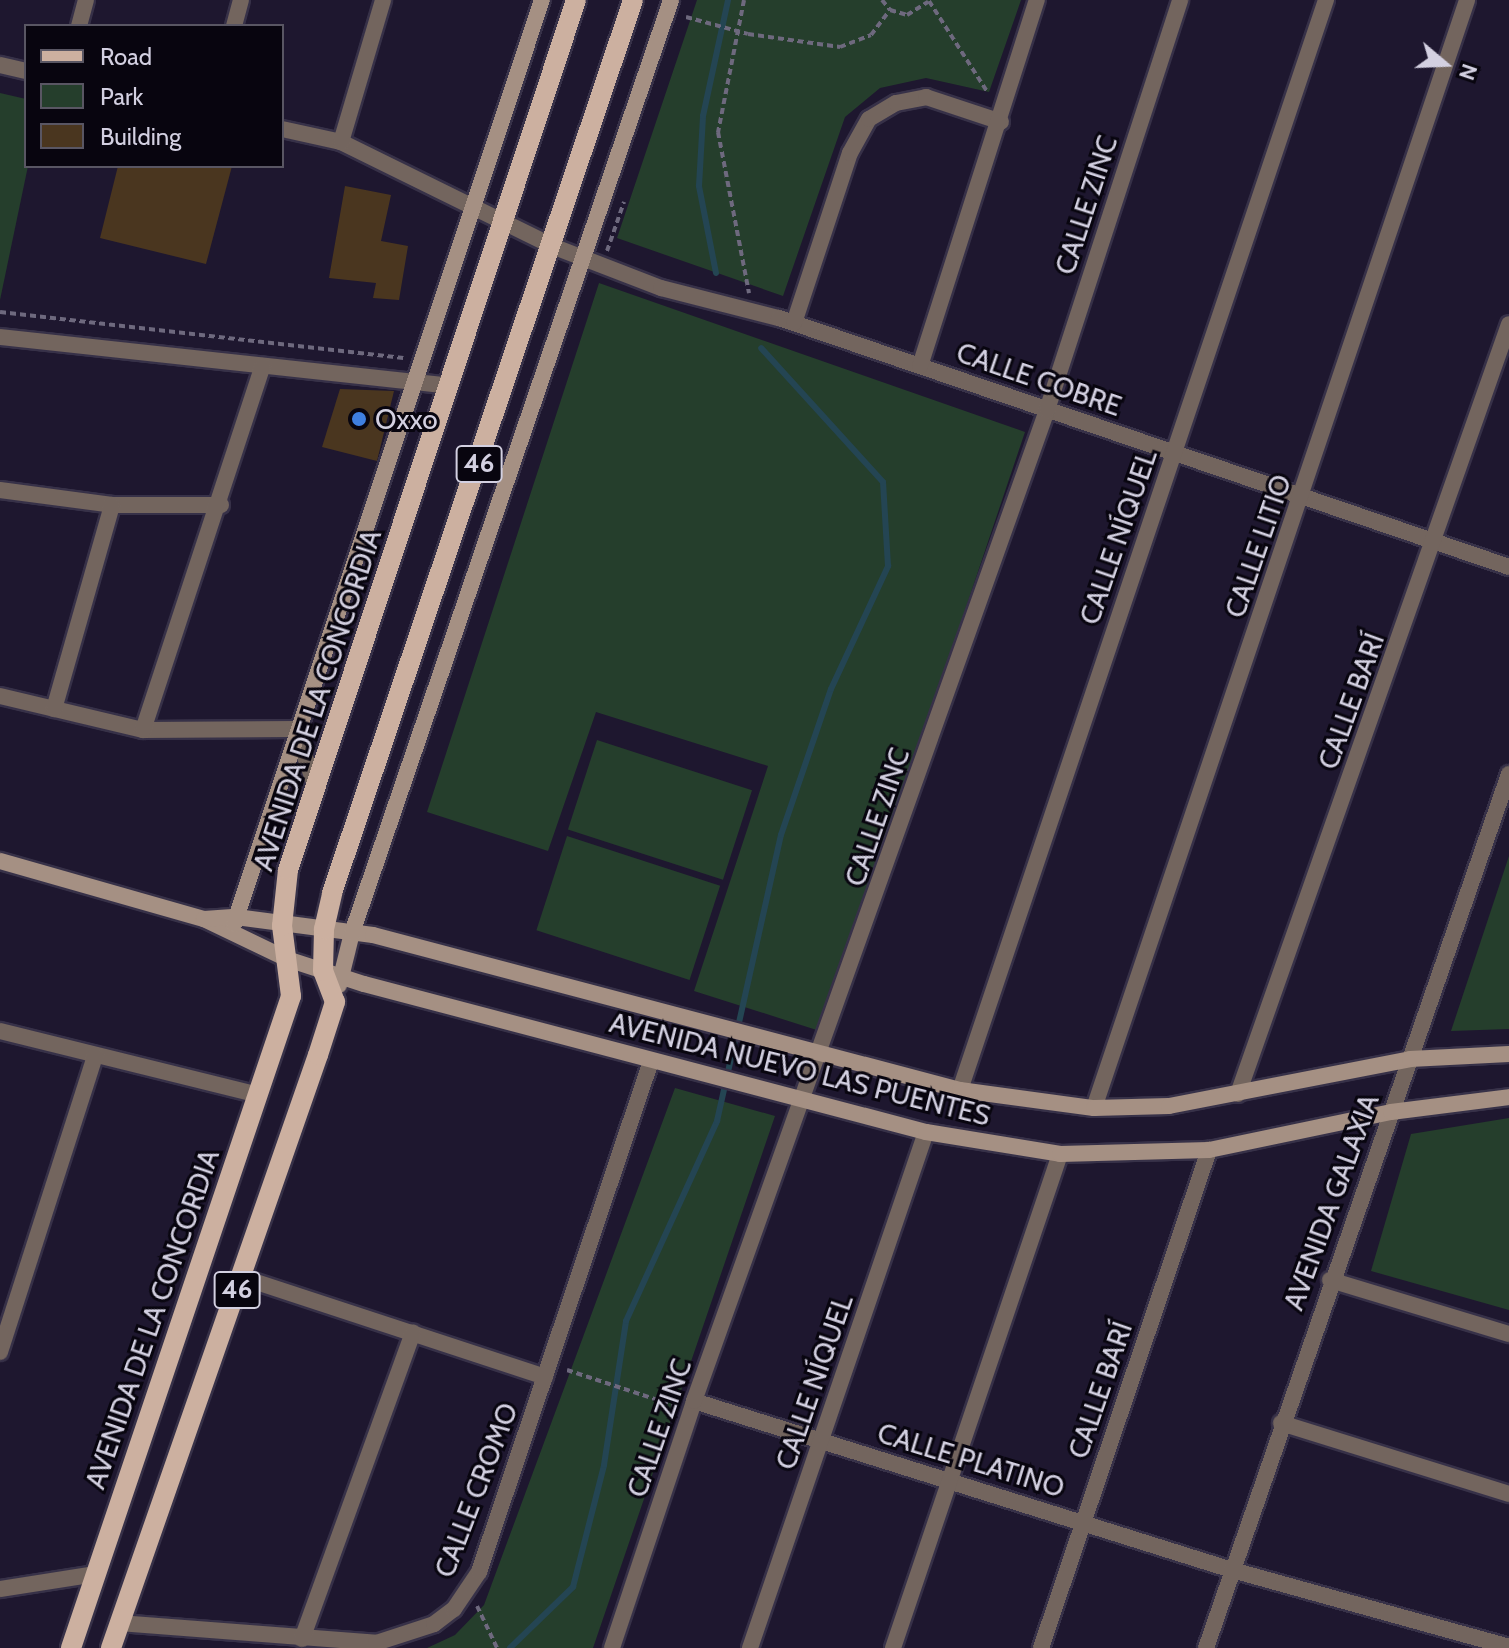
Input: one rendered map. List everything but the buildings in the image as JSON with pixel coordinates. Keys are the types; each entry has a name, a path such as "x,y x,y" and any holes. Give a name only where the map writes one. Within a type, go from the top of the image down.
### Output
{"main road":[{"name":"AVENIDA DE LA CONCORDIA","path":"71,1648 291,996 282,926 288,870 576,0"},
{"name":"46","path":"111,1648 335,1002 324,929 633,0"}],"street":[{"path":"80,24 86,0"},
{"path":"235,24 241,0"},
{"path":"341,142 383,0"},
{"name":"AVENIDA DE LA CONCORDIA","path":"231,935 295,729 542,0"},
{"path":"332,974 352,933 585,261 671,0"},
{"path":"920,366 1001,122 1037,0"},
{"name":"CALLE ZINC","path":"612,1648 693,1405 822,1051 1047,410 1180,0"},
{"name":"CALLE NÍQUEL","path":"960,1090 1326,0"},
{"name":"CALLE LITIO","path":"1094,1108 1303,497 1467,0"},
{"path":"0,65 24,71"},
{"path":"794,323 850,153 869,119 896,103 926,97 1001,122"},
{"name":"CALLE COBRE","path":"284,129 341,142 585,261 661,288 794,323 1509,567"},
{"name":"CALLE BARÍ","path":"1238,1094 1509,324"},
{"path":"0,337 263,366 416,379 448,386"},
{"path":"143,730 221,505 263,366"},
{"path":"0,490 112,505 221,505"},
{"path":"54,709 112,505"},
{"path":"0,696 143,730 295,729 315,785"},
{"name":"AVENIDA GALAXIA","path":"1206,1648 1330,1280 1509,774"},
{"path":"0,861 204,919"},
{"name":"AVENIDA NUEVO LAS PUENTES","path":"204,919 236,917 282,926 352,933 769,1037 960,1090 1094,1108 1169,1106 1410,1059 1509,1054"},
{"name":"AVENIDA NUEVO LAS PUENTES","path":"204,919 231,935 332,974 926,1132 1060,1154 1209,1150 1391,1112 1509,1097"},
{"path":"0,1031 258,1095"},
{"path":"0,1352 95,1056"},
{"name":"CALLE CROMO","path":"119,1623 376,1643 434,1624 454,1609 479,1572 651,1061"},
{"name":"CALLE NÍQUEL","path":"750,1648 926,1132"},
{"name":"CALLE BARÍ","path":"1041,1648 1209,1150"},
{"path":"893,1648 1060,1154"},
{"path":"241,1277 545,1377"},
{"path":"1330,1280 1509,1334"},
{"path":"302,1639 413,1332"},
{"name":"CALLE PLATINO","path":"693,1405 952,1480 1232,1570 1509,1647"},
{"path":"1281,1423 1509,1494"},
{"path":"0,1589 96,1574"}],"path":[{"path":"744,0 734,31 718,132 750,304"},
{"path":"882,0 890,10 907,15 929,1 994,102"},
{"path":"681,32 689,9"},
{"path":"686,17 734,31 840,47 871,35 890,10"},
{"path":"994,102 999,88"},
{"path":"980,98 994,102"},
{"path":"620,259 606,254 626,195"},
{"path":"0,312 413,359"},
{"path":"587,1377 632,1392 693,1405"},
{"path":"486,1622 497,1648"}],"green space":[{"path":"697,0 1021,0 989,92 926,78 880,88 845,117 783,296 617,238"},
{"path":"0,93 24,99 24,168 28,168 0,300"},
{"path":"599,283 1025,432 823,1032 694,991 768,766 596,712 548,851 427,812"},
{"path":"597,740 752,790 723,880 568,829"},
{"path":"567,836 720,886 690,980 536,930"},
{"path":"1509,856 1509,1029 1451,1031"},
{"path":"675,1088 775,1116 593,1648 427,1648 455,1635 484,1605"},
{"path":"1509,1118 1509,1310 1371,1271 1411,1134"}],"waterway":[{"path":"716,273 699,186 703,116 728,0"},
{"path":"510,1648 573,1587 604,1465 626,1321 717,1121 781,835 831,689 888,566 883,482 761,348"}],"place":[{"name":"Oxxo","path":"359,419"}]}
